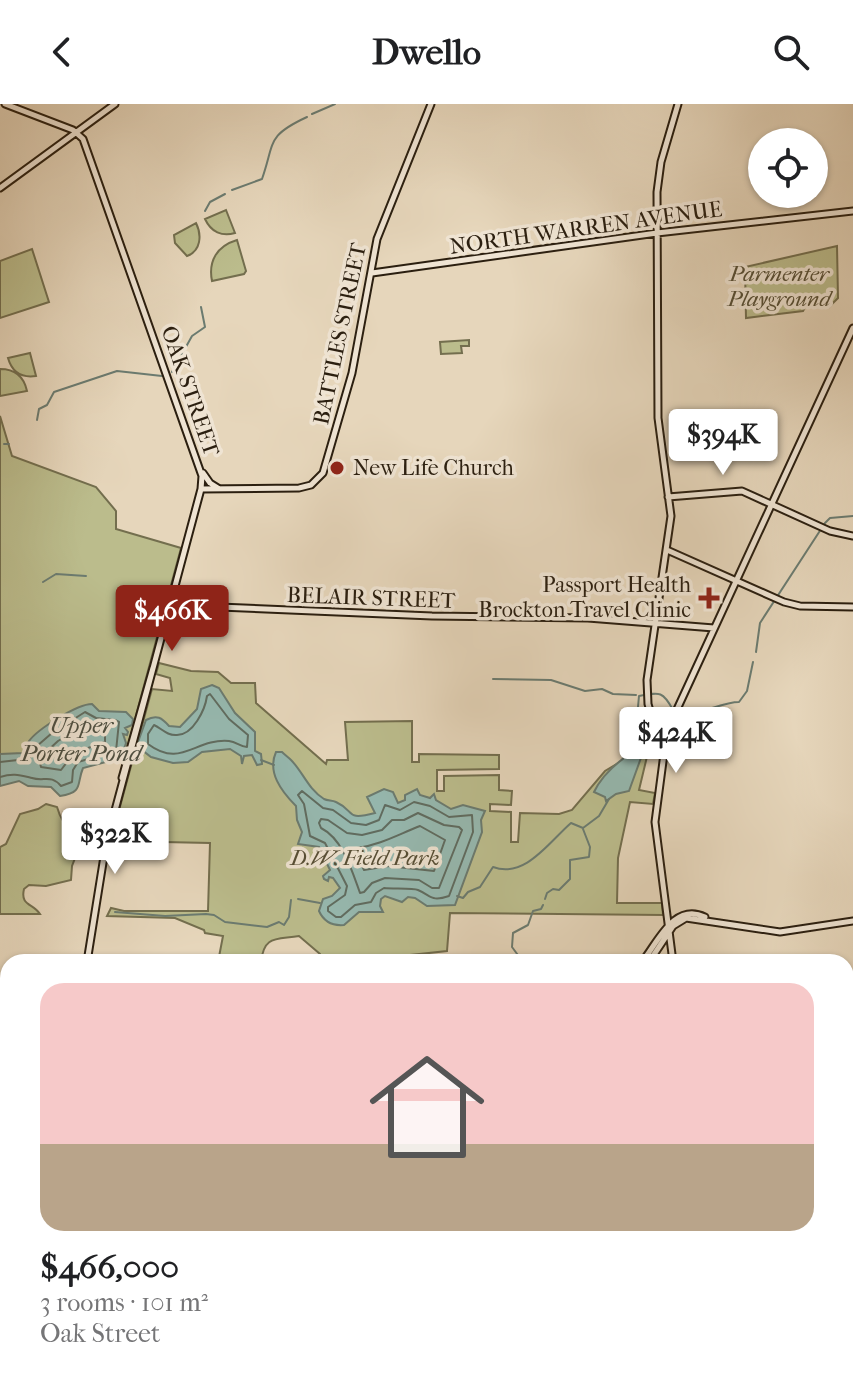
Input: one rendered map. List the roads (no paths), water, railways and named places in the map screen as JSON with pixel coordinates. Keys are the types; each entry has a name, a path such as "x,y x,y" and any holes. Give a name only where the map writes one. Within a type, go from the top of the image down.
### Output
{"main road":[{"path":"5,104 77,132"},
{"path":"0,188 115,104"},
{"name":"BATTLES STREET","path":"201,489 299,488 311,485 323,473 352,373 377,239 431,104"},
{"path":"665,740 658,738 647,694 671,516 659,424 657,192 661,162 678,104"},
{"path":"62,126 66,134 64,141"},
{"name":"OAK STREET","path":"77,132 84,143 201,470 201,489 102,863 88,954"},
{"name":"NORTH WARREN AVENUE","path":"372,273 657,233 853,211"},
{"path":"672,954 655,822 665,740 675,712 853,328"},
{"path":"201,470 210,483 223,489"},
{"path":"668,497 733,490 822,527 853,536"},
{"path":"667,550 774,598 800,606 853,607"},
{"name":"BELAIR STREET","path":"170,605 656,622 714,628"},
{"path":"666,904 672,911 695,913 712,921"},
{"path":"648,954 681,914"},
{"path":"655,954 669,928 684,918 780,932 853,921"},
{"path":"658,950 667,949 670,954"}],"water":[{"path":"212,685 219,688 235,713 255,732 255,751 261,754 262,764 257,765 252,755 244,756 242,764 241,756 230,749 202,752 188,762 173,763 151,757 142,750 138,742 146,720 156,717 169,726 180,727 197,709 201,689"},
{"name":"Upper Porter Pond","path":"92,704 99,711 126,712 133,719 132,725 125,728 127,735 123,734 126,743 121,758 83,768 76,790 60,796 51,787 28,786 19,781 0,786 0,754 23,753 29,741 49,724 77,708"},
{"path":"646,744 629,791 616,794 606,801 605,797 594,792 616,764"},
{"path":"276,752 282,752 291,760 318,795 342,805 354,815 375,813 367,797 384,789 393,792 398,803 417,789 420,795 430,798 434,794 436,800 451,809 463,805 485,811 481,820 482,832 455,905 427,906 415,898 408,897 402,902 385,896 380,906 383,912 359,912 344,925 326,921 319,911 323,899 340,888 333,878 329,877 328,881 324,879 323,876 330,870 319,847 298,844 302,832 296,806 274,774"}],"waterway":[{"path":"312,114 335,104"},
{"path":"232,190 262,179 278,135 307,117"},
{"path":"205,211 210,202 225,194"},
{"path":"172,372 192,336 205,327 201,307"},
{"path":"37,420 39,409 47,405 54,392 117,371 162,376"},
{"path":"4,444 9,444"},
{"path":"756,652 760,623 825,523 830,518 853,516"},
{"path":"43,582 56,574 86,576"},
{"path":"678,713 693,713 739,702 747,691 753,662"},
{"path":"493,679 551,680 585,691 602,689 613,694 636,695"},
{"path":"638,707 639,696 656,694 663,696 673,710"},
{"path":"639,713 644,740"},
{"path":"261,760 274,765"},
{"path":"457,896 463,898 480,887 493,867 516,868 536,857 571,823 583,828 599,816 609,799"},
{"path":"545,899 547,893 553,889 559,890 570,879 570,860 589,857 590,847 583,829"},
{"path":"298,899 320,903"},
{"path":"115,912 165,916 206,914 225,922 267,927 279,922 284,925 289,917 291,900"},
{"path":"517,954 512,947 513,933 528,925 533,911 541,909 543,905"}],"place":[{"name":"New Life Church","path":"337,468"},
{"name":"Passport Health Brockton Travel Clinic","path":"709,598"}],"park label":[{"name":"Parmenter Playground","path":"779,286"},
{"name":"D.W. Field Park","path":"365,858"}]}
